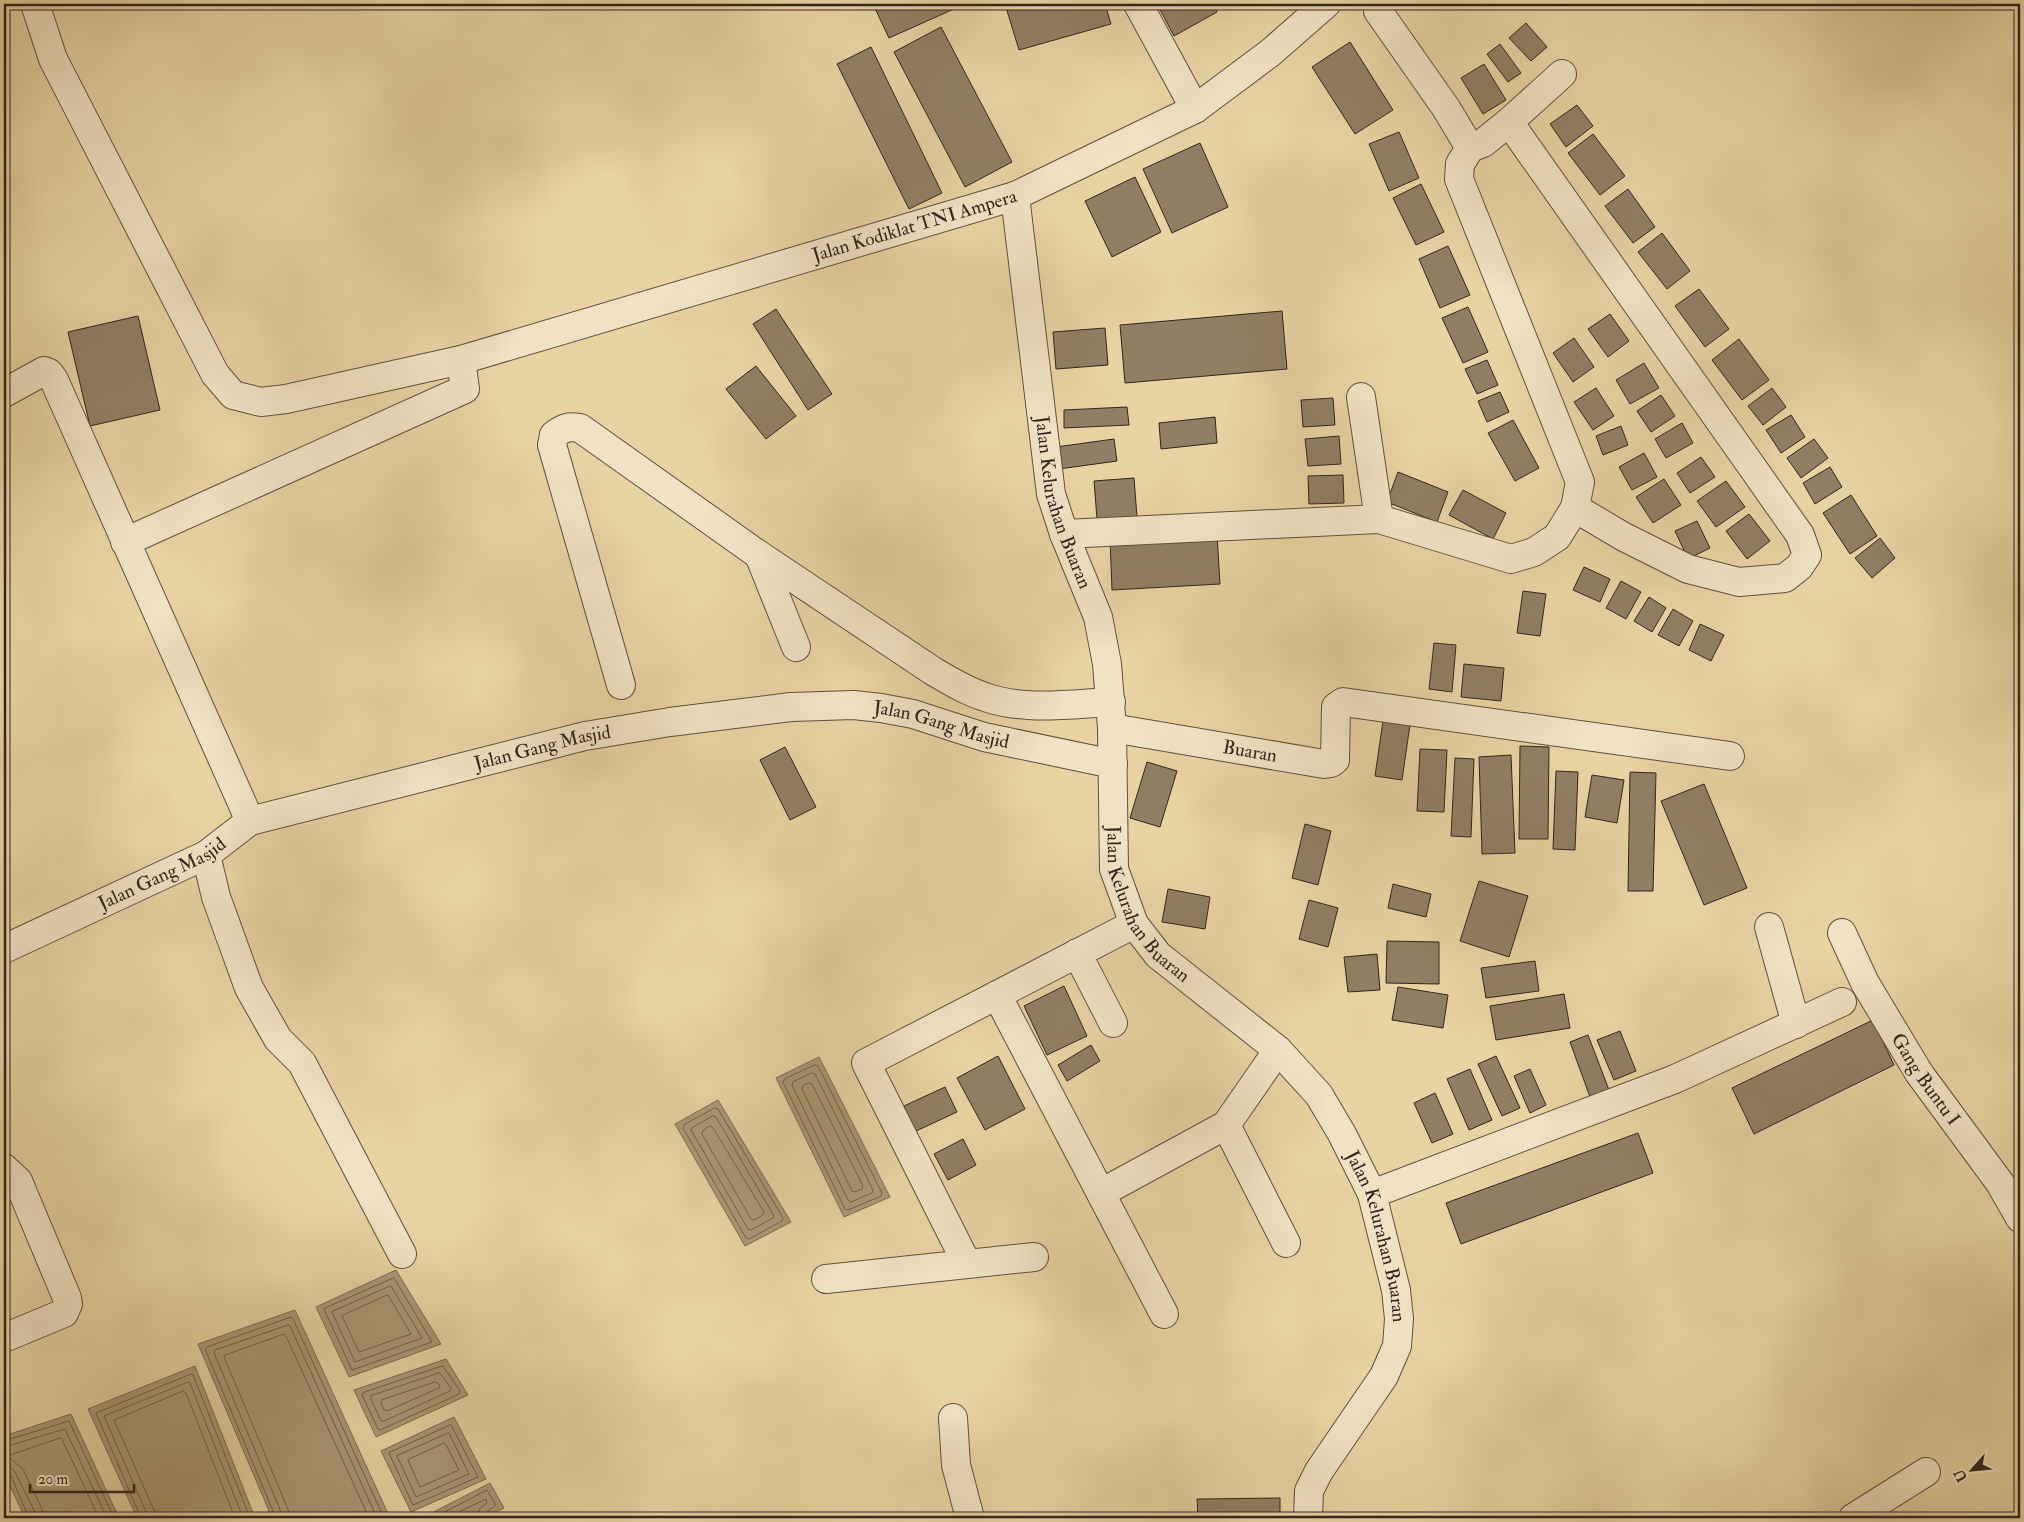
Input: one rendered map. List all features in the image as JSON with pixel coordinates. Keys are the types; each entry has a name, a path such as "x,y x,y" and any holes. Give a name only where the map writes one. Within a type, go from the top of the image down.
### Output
{"street":[{"name":"Jalan Kodiklat TNI Ampera","path":"35,4 53,59 215,374 233,394 261,402 286,399 461,360 1015,196 1195,109 1270,53 1326,4"},
{"path":"1138,4 1195,109"},
{"path":"1378,11 1424,76 1470,148"},
{"path":"1064,534 1379,519 1510,559 1534,552 1557,537 1575,508 1580,482 1459,179 1460,164 1470,148 1483,143 1562,74"},
{"path":"1509,122 1800,535 1807,555 1799,567 1785,578 1739,582 1688,569 1624,537 1575,508"},
{"name":"Jalan Kelurahan Buaran","path":"1015,196 1051,494 1064,534 1098,617 1108,664 1113,764 1114,869 1134,924 1158,955 1278,1050 1319,1095 1342,1134 1372,1194 1396,1290 1399,1319 1397,1346 1384,1376 1319,1471 1310,1491 1308,1518"},
{"path":"125,542 465,389 461,360"},
{"path":"4,393 44,371 52,376 250,821"},
{"path":"1361,397 1379,519"},
{"path":"621,685 552,445 554,435 571,426 580,428 759,555 933,671 978,694 1007,702 1111,715"},
{"path":"759,555 796,647"},
{"name":"Buaran","path":"1111,715 1324,764 1335,760 1336,706 1343,702 1730,756"},
{"name":"Jalan Gang Masjid","path":"4,948 206,856 250,821 585,736 670,722 791,707 854,705 913,714 984,737 1113,764"},
{"path":"206,856 216,897 249,988 278,1039 302,1064 402,1254"},
{"path":"967,1264 866,1063 1134,924"},
{"path":"1769,927 1796,1024"},
{"name":"Gang Buntu I","path":"1842,933 1864,983 1919,1073 2000,1183 2020,1218"},
{"path":"1077,953 1113,1023"},
{"path":"997,995 1164,1314"},
{"path":"1372,1194 1675,1079 1842,1002"},
{"path":"1101,1193 1226,1125 1278,1050"},
{"path":"1226,1125 1286,1243"},
{"path":"4,1168 18,1181 68,1304 64,1313 4,1338"},
{"path":"826,1279 1034,1257"},
{"path":"953,1418 956,1465 970,1518"},
{"path":"1853,1518 1926,1472"}],"water":[{"path":"819,1057 890,1197 844,1217 776,1078"},
{"path":"718,1100 791,1222 745,1246 675,1124"},
{"path":"396,1270 441,1344 349,1377 316,1307"},
{"path":"295,1310 390,1518 272,1518 198,1344"},
{"path":"446,1359 468,1395 376,1437 354,1390"},
{"path":"195,1366 255,1518 137,1518 88,1409"},
{"path":"71,1414 119,1518 25,1518 4,1473 4,1436"},
{"path":"454,1417 486,1479 411,1512 381,1451"},
{"path":"490,1483 504,1508 484,1518 422,1518"}],"building":[{"path":"873,4 965,4 889,38"},
{"path":"1005,4 1105,4 1111,24 1019,50"},
{"path":"1157,4 1213,4 1217,12 1174,36"},
{"path":"1526,23 1547,47 1531,61 1509,38"},
{"path":"941,27 1012,162 965,187 894,52"},
{"path":"1350,42 1393,110 1355,134 1312,67"},
{"path":"1500,44 1521,73 1508,82 1487,54"},
{"path":"871,47 942,193 909,209 837,64"},
{"path":"1484,64 1506,100 1483,114 1461,78"},
{"path":"1577,105 1593,126 1566,147 1550,124"},
{"path":"1399,132 1419,178 1389,191 1369,144"},
{"path":"1593,134 1625,176 1600,195 1568,153"},
{"path":"1200,143 1228,207 1172,233 1143,169"},
{"path":"1135,177 1161,232 1112,257 1085,201"},
{"path":"1421,184 1444,232 1416,245 1393,198"},
{"path":"1628,189 1655,227 1633,243 1605,206"},
{"path":"1662,233 1690,271 1667,289 1638,252"},
{"path":"1448,246 1470,295 1440,308 1419,259"},
{"path":"1699,289 1729,329 1705,347 1675,306"},
{"path":"1468,307 1488,352 1463,363 1442,318"},
{"path":"776,309 832,394 808,410 753,324"},
{"path":"1282,311 1287,369 1125,383 1120,325"},
{"path":"1610,314 1629,341 1608,357 1588,329"},
{"path":"138,316 160,410 90,426 68,332"},
{"path":"1105,328 1108,365 1056,369 1053,332"},
{"path":"1574,338 1594,367 1573,382 1553,353"},
{"path":"1739,339 1769,380 1742,400 1712,360"},
{"path":"1487,360 1498,385 1477,394 1465,369"},
{"path":"1644,363 1659,388 1630,404 1616,380"},
{"path":"756,366 796,416 766,439 726,389"},
{"path":"1596,388 1614,416 1593,430 1574,402"},
{"path":"1772,388 1786,407 1763,425 1748,406"},
{"path":"1500,392 1509,412 1487,422 1478,401"},
{"path":"1661,395 1675,416 1651,432 1637,411"},
{"path":"1333,398 1335,425 1303,427 1301,400"},
{"path":"1127,407 1129,425 1064,428 1064,410"},
{"path":"1791,415 1805,437 1781,453 1766,430"},
{"path":"1215,417 1217,443 1161,449 1159,423"},
{"path":"1513,420 1539,468 1515,481 1488,433"},
{"path":"1682,423 1693,443 1666,458 1655,439"},
{"path":"1621,426 1628,445 1603,455 1596,436"},
{"path":"1339,436 1341,464 1308,466 1305,439"},
{"path":"1114,439 1117,461 1059,469 1056,447"},
{"path":"1814,439 1828,458 1801,478 1787,458"},
{"path":"1644,453 1657,477 1632,490 1619,467"},
{"path":"1701,457 1715,477 1690,493 1677,473"},
{"path":"1830,467 1842,487 1815,504 1803,483"},
{"path":"1398,472 1448,492 1437,522 1387,502"},
{"path":"1343,475 1344,503 1309,504 1308,476"},
{"path":"1134,478 1137,517 1097,519 1094,481"},
{"path":"1664,479 1681,505 1653,523 1636,497"},
{"path":"1726,481 1745,507 1716,527 1697,501"},
{"path":"1463,490 1506,513 1493,539 1449,515"},
{"path":"1851,495 1877,536 1850,554 1823,513"},
{"path":"1749,514 1770,541 1747,559 1726,531"},
{"path":"1697,521 1710,548 1688,559 1675,531"},
{"path":"1217,534 1220,584 1112,590 1110,539"},
{"path":"1880,538 1895,558 1872,578 1855,558"},
{"path":"1584,567 1610,579 1600,602 1573,590"},
{"path":"1621,581 1641,592 1626,619 1606,608"},
{"path":"1523,591 1546,594 1540,636 1517,633"},
{"path":"1649,597 1666,608 1652,632 1634,621"},
{"path":"1673,609 1693,621 1679,646 1658,635"},
{"path":"1700,624 1724,635 1711,661 1689,650"},
{"path":"1434,643 1456,645 1452,692 1429,689"},
{"path":"1464,664 1504,668 1501,701 1461,697"},
{"path":"1384,714 1411,718 1402,780 1375,776"},
{"path":"1520,746 1549,747 1548,839 1519,839"},
{"path":"785,747 816,807 790,820 760,760"},
{"path":"1420,749 1447,750 1444,812 1417,811"},
{"path":"1511,755 1515,853 1482,854 1479,757"},
{"path":"1455,758 1474,759 1471,837 1451,836"},
{"path":"1147,762 1177,771 1160,827 1130,818"},
{"path":"1556,771 1578,772 1575,850 1553,849"},
{"path":"1630,772 1656,773 1653,891 1628,891"},
{"path":"1592,775 1624,780 1617,823 1585,817"},
{"path":"1704,784 1747,888 1704,905 1661,801"},
{"path":"1305,824 1331,831 1318,885 1292,878"},
{"path":"1479,881 1528,896 1509,957 1460,941"},
{"path":"1393,884 1431,894 1426,917 1388,908"},
{"path":"1168,889 1210,897 1205,929 1162,922"},
{"path":"1309,900 1338,908 1328,947 1299,939"},
{"path":"1387,941 1439,942 1439,984 1386,983"},
{"path":"1377,954 1380,990 1348,992 1344,957"},
{"path":"1535,961 1539,991 1486,998 1481,968"},
{"path":"1064,986 1087,1036 1047,1055 1024,1006"},
{"path":"1398,987 1448,995 1443,1028 1392,1020"},
{"path":"1564,994 1570,1028 1496,1040 1490,1006"},
{"path":"1873,1020 1894,1065 1754,1134 1732,1088"},
{"path":"1620,1031 1636,1071 1614,1080 1597,1040"},
{"path":"1588,1035 1609,1090 1590,1097 1570,1042"},
{"path":"1091,1045 1100,1061 1067,1081 1058,1065"},
{"path":"998,1056 1025,1109 985,1130 957,1078"},
{"path":"1496,1056 1520,1108 1502,1116 1478,1064"},
{"path":"1470,1069 1492,1120 1469,1130 1447,1079"},
{"path":"1530,1069 1546,1105 1530,1113 1514,1076"},
{"path":"945,1087 957,1112 916,1131 904,1106"},
{"path":"1435,1093 1453,1134 1432,1143 1414,1103"},
{"path":"1638,1133 1653,1173 1461,1244 1446,1203"},
{"path":"963,1139 976,1165 948,1180 934,1154"},
{"path":"1280,1498 1280,1518 1198,1518 1197,1499"}]}
